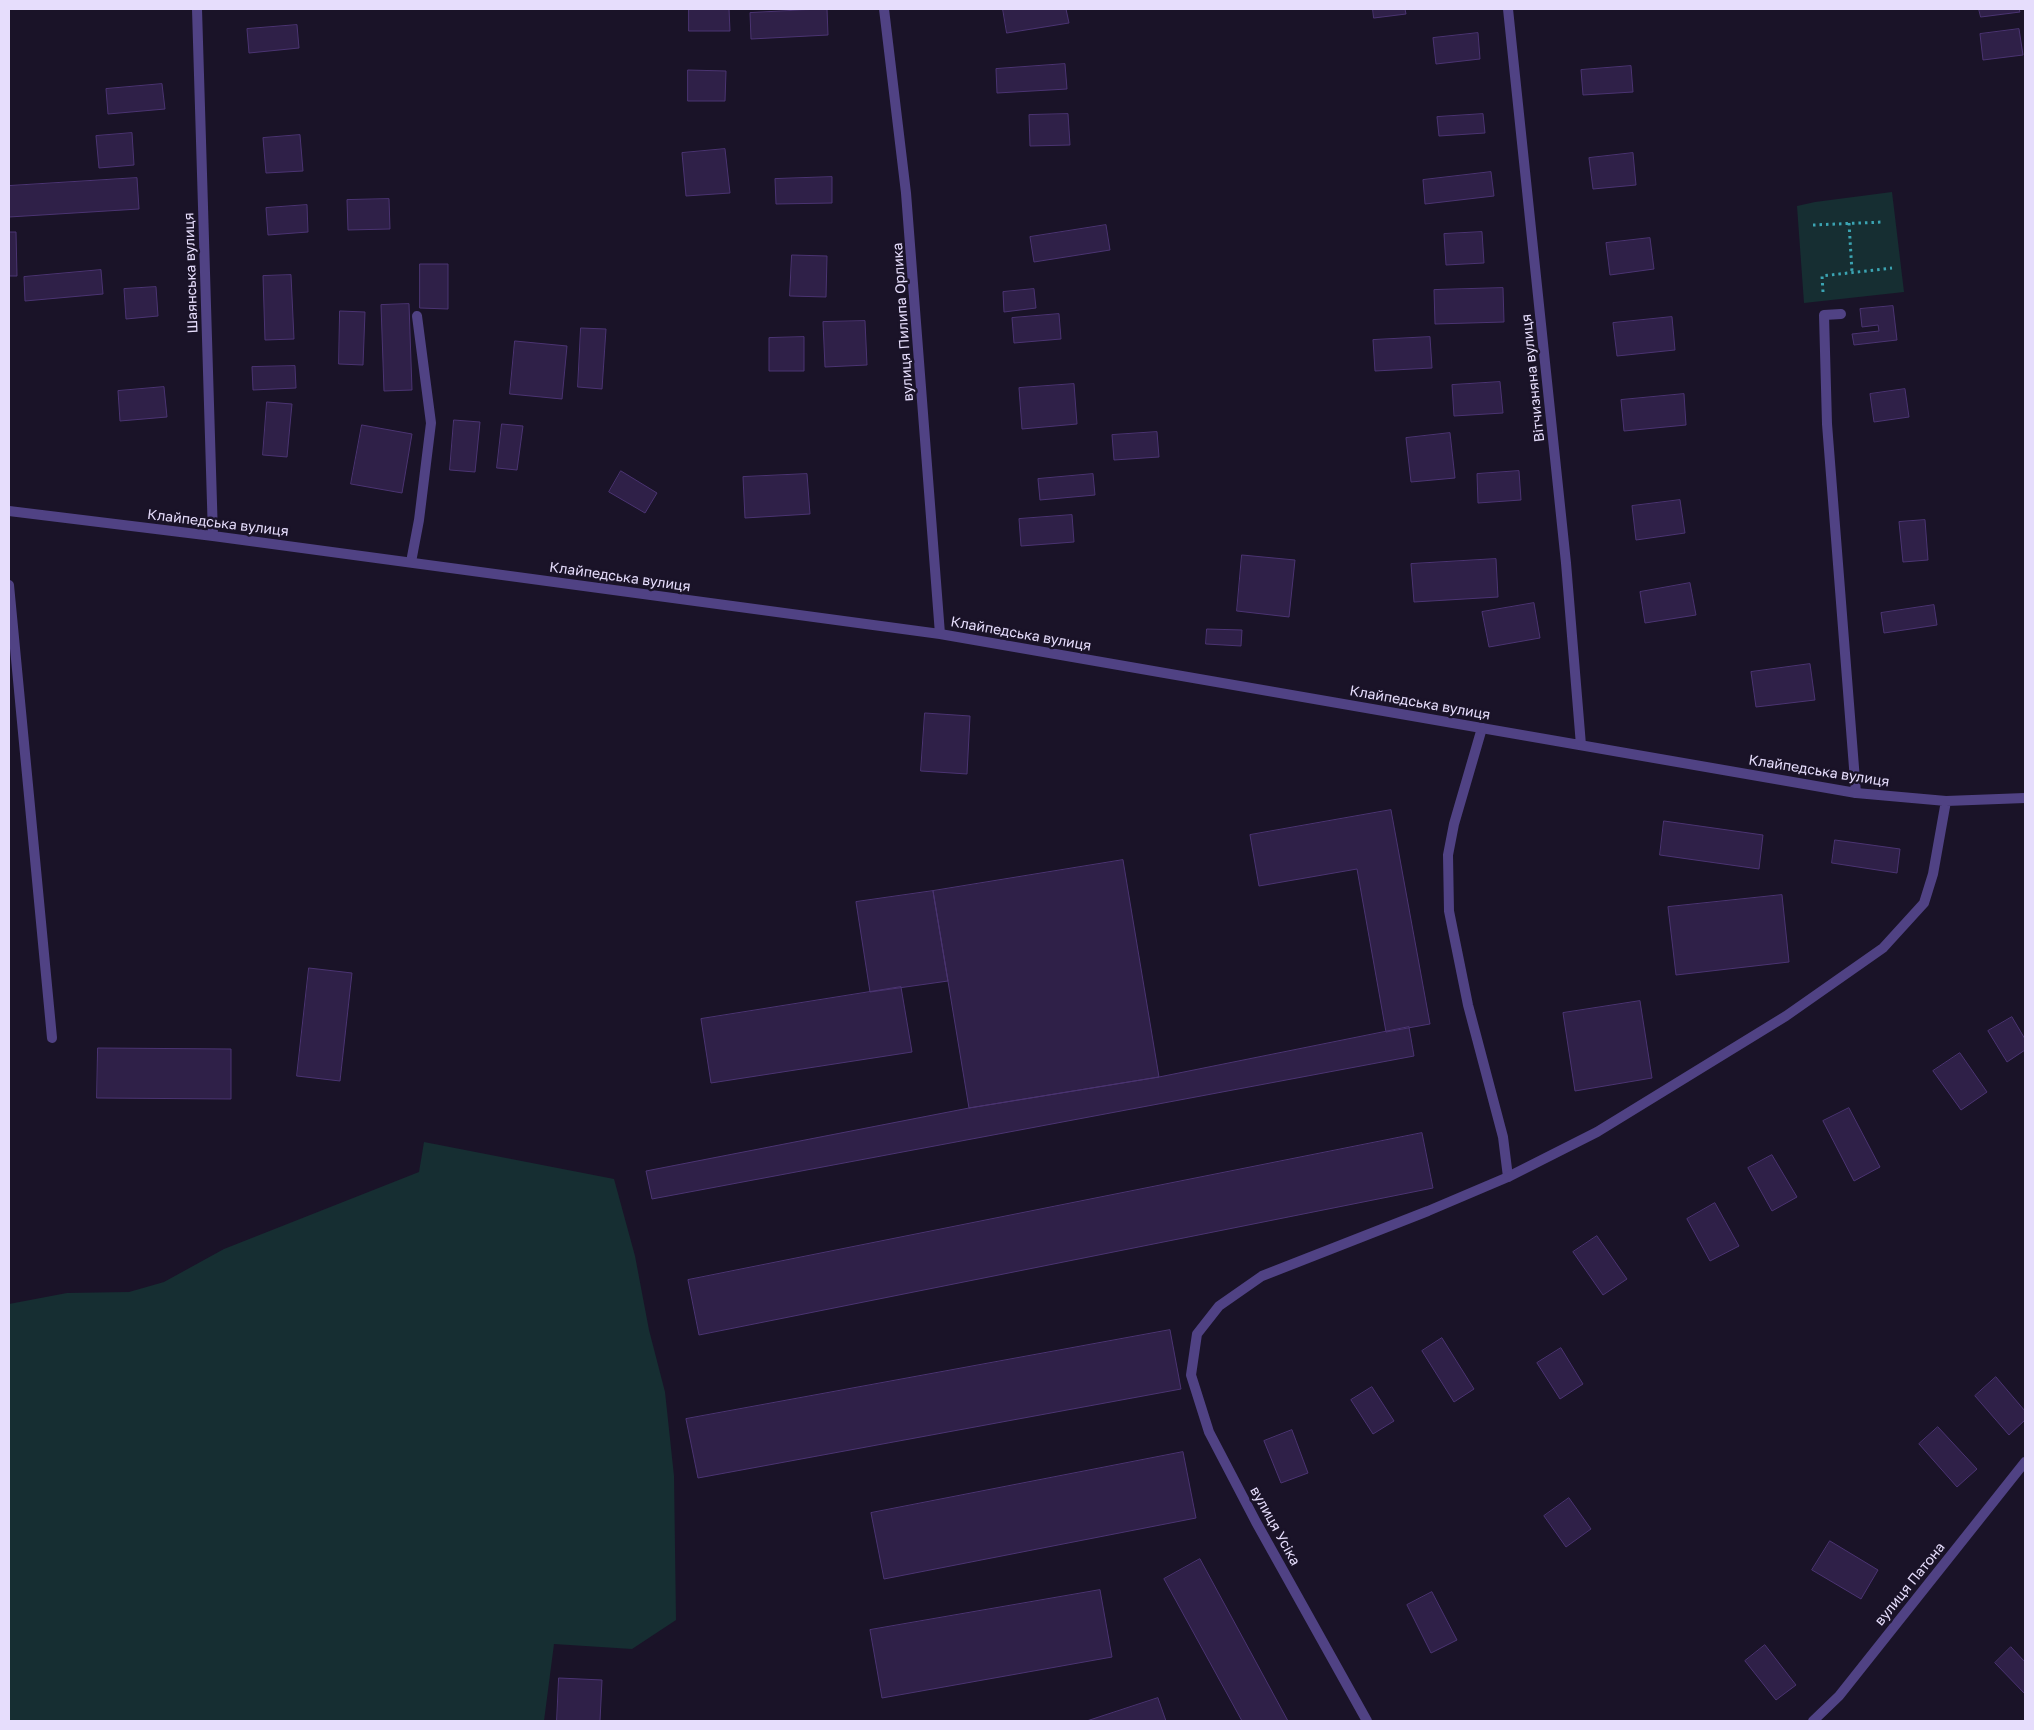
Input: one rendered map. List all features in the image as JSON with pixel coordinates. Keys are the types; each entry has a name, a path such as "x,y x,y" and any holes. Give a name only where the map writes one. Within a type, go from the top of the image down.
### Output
{"street":[{"name":"Шаянська вулиця","path":"197,9 213,536"},
{"name":"вулиця Пилипа Орлика","path":"884,9 906,193 940,634"},
{"name":"Вітчизняна вулиця","path":"1508,9 1566,563 1581,745"},
{"path":"1840,314 1824,315 1827,424 1856,793"},
{"path":"411,562 419,520 431,423 417,316"},
{"name":"Клайпедська вулиця","path":"9,510 411,562 940,634 1856,793 1946,801 2025,798"},
{"path":"9,585 52,1038"},
{"path":"1482,728 1454,824 1448,855 1449,911 1468,1005 1503,1137 1508,1177 1597,1132 1786,1016 1883,948 1924,903 1933,874 1946,801"},
{"name":"вулиця Усіка","path":"1367,1721 1256,1522 1209,1432 1191,1375 1197,1334 1219,1306 1262,1276 1428,1211 1508,1177"},
{"name":"вулиця Патона","path":"1813,1721 1839,1696 2025,1462"}],"path":[{"path":"1813,224 1883,222"},
{"path":"1849,223 1852,272"},
{"path":"1824,315 1822,276 1892,268"}],"green space":[{"path":"1892,192 1904,292 1804,303 1797,206"},
{"path":"424,1142 614,1179 635,1256 649,1330 665,1392 674,1476 676,1620 632,1649 554,1644 544,1721 9,1721 9,1304 67,1293 129,1292 164,1282 224,1249 419,1172"}],"building":[{"path":"689,9 729,9 730,31 689,31"},
{"path":"827,9 828,35 751,39 750,13"},
{"path":"1003,9 1066,9 1069,23 1007,33"},
{"path":"1373,9 1405,9 1406,14 1374,18"},
{"path":"1979,9 2019,9 2020,12 1981,17"},
{"path":"297,25 299,48 249,53 247,29"},
{"path":"2019,29 2023,55 1983,60 1980,34"},
{"path":"1478,33 1480,59 1436,64 1433,38"},
{"path":"1065,64 1067,89 997,93 996,69"},
{"path":"1631,66 1633,92 1583,95 1581,70"},
{"path":"688,70 726,71 725,101 688,101"},
{"path":"162,84 165,109 108,114 106,89"},
{"path":"1068,114 1070,145 1030,146 1029,115"},
{"path":"1483,114 1485,133 1439,136 1437,117"},
{"path":"132,133 134,165 99,168 96,136"},
{"path":"300,135 303,171 266,173 263,138"},
{"path":"725,149 730,193 686,196 682,153"},
{"path":"1633,153 1636,185 1593,189 1589,158"},
{"path":"1491,172 1494,196 1425,204 1423,180"},
{"path":"832,177 832,203 776,204 775,179"},
{"path":"137,178 139,209 9,217 9,186"},
{"path":"389,199 390,229 348,230 347,200"},
{"path":"307,205 308,232 268,235 266,208"},
{"path":"1106,225 1110,250 1034,262 1030,237"},
{"path":"9,232 16,232 17,276 9,276"},
{"path":"1482,232 1484,263 1446,265 1444,234"},
{"path":"1650,238 1654,269 1610,275 1606,243"},
{"path":"792,255 827,256 826,297 790,296"},
{"path":"420,264 448,264 448,309 420,308"},
{"path":"101,270 103,294 25,301 24,277"},
{"path":"291,275 294,339 265,340 263,276"},
{"path":"156,287 158,316 126,319 124,289"},
{"path":"1503,288 1504,322 1435,324 1434,290"},
{"path":"1034,289 1036,308 1004,312 1003,292"},
{"path":"409,304 412,390 384,391 381,305"},
{"path":"1893,306 1897,340 1854,345 1852,334 1879,331 1878,325 1862,327 1860,309"},
{"path":"340,311 365,312 363,365 339,364"},
{"path":"1059,314 1061,339 1014,343 1012,318"},
{"path":"1672,317 1675,350 1617,356 1613,323"},
{"path":"865,321 867,365 825,367 823,322"},
{"path":"581,328 606,329 602,389 578,387"},
{"path":"804,337 804,371 769,371 769,338"},
{"path":"1430,337 1432,368 1375,371 1373,340"},
{"path":"515,341 567,346 562,399 510,394"},
{"path":"295,366 296,388 253,390 252,367"},
{"path":"1500,382 1503,413 1454,416 1452,385"},
{"path":"1074,384 1077,424 1022,429 1019,388"},
{"path":"164,387 167,417 120,421 118,391"},
{"path":"1905,389 1909,417 1874,422 1870,394"},
{"path":"1684,394 1686,425 1624,431 1621,400"},
{"path":"267,402 292,404 287,457 263,455"},
{"path":"454,420 480,422 475,472 450,470"},
{"path":"502,424 523,426 517,470 497,468"},
{"path":"362,425 412,434 402,493 351,484"},
{"path":"1157,432 1159,457 1114,460 1112,435"},
{"path":"1450,433 1455,478 1411,482 1406,438"},
{"path":"621,471 657,493 645,513 609,492"},
{"path":"1519,471 1521,500 1478,503 1477,474"},
{"path":"807,474 810,514 745,518 743,477"},
{"path":"1093,474 1095,495 1040,500 1038,479"},
{"path":"1680,500 1685,533 1636,540 1632,506"},
{"path":"1072,515 1074,542 1021,546 1019,519"},
{"path":"1925,520 1928,560 1903,562 1899,522"},
{"path":"1242,555 1295,560 1289,617 1237,611"},
{"path":"1496,559 1498,597 1414,602 1411,564"},
{"path":"1690,583 1696,615 1645,623 1640,592"},
{"path":"1534,603 1540,638 1489,647 1482,612"},
{"path":"1934,605 1937,625 1884,633 1881,613"},
{"path":"1207,629 1242,630 1241,646 1206,644"},
{"path":"1810,664 1815,700 1756,707 1751,672"},
{"path":"925,713 970,716 967,774 921,771"},
{"path":"1391,810 1430,1024 1386,1032 1357,869 1259,886 1250,835"},
{"path":"1664,821 1763,835 1759,869 1660,855"},
{"path":"1835,840 1900,849 1897,873 1832,863"},
{"path":"1123,860 1159,1077 969,1108 933,891"},
{"path":"933,891 948,981 870,992 856,902"},
{"path":"1782,895 1789,962 1676,975 1668,907"},
{"path":"309,968 352,973 340,1081 297,1076"},
{"path":"901,987 912,1052 711,1083 701,1019"},
{"path":"1640,1001 1652,1078 1575,1091 1563,1013"},
{"path":"2012,1017 2025,1039 2025,1050 2007,1062 1988,1031"},
{"path":"1409,1027 1414,1056 652,1199 646,1171 969,1108 1159,1077"},
{"path":"98,1048 231,1049 231,1099 97,1098"},
{"path":"1960,1053 1987,1092 1961,1110 1933,1071"},
{"path":"1849,1108 1880,1167 1854,1181 1823,1121"},
{"path":"1422,1133 1433,1188 699,1335 688,1280"},
{"path":"1772,1155 1797,1197 1772,1211 1748,1168"},
{"path":"1715,1203 1739,1246 1710,1261 1687,1219"},
{"path":"1597,1236 1627,1279 1603,1295 1573,1252"},
{"path":"1170,1330 1181,1389 698,1478 686,1419"},
{"path":"1442,1338 1474,1389 1454,1402 1422,1351"},
{"path":"1561,1348 1583,1384 1560,1399 1537,1363"},
{"path":"1996,1377 2025,1411 2025,1420 2009,1435 1975,1396"},
{"path":"1372,1387 1394,1421 1373,1434 1351,1400"},
{"path":"1938,1427 1977,1469 1957,1487 1919,1444"},
{"path":"1292,1430 1308,1473 1281,1483 1264,1441"},
{"path":"1183,1452 1196,1518 884,1579 871,1513"},
{"path":"1569,1498 1591,1529 1566,1547 1544,1516"},
{"path":"1830,1541 1878,1570 1861,1599 1812,1570"},
{"path":"1200,1559 1288,1721 1242,1721 1164,1579"},
{"path":"1100,1590 1112,1657 882,1698 870,1630"},
{"path":"1432,1592 1457,1640 1431,1653 1407,1605"},
{"path":"1765,1645 1796,1685 1776,1700 1745,1661"},
{"path":"2011,1647 2025,1662 2025,1694 1995,1663"},
{"path":"559,1678 602,1680 600,1721 557,1721"},
{"path":"1158,1698 1166,1721 1087,1721"}]}
